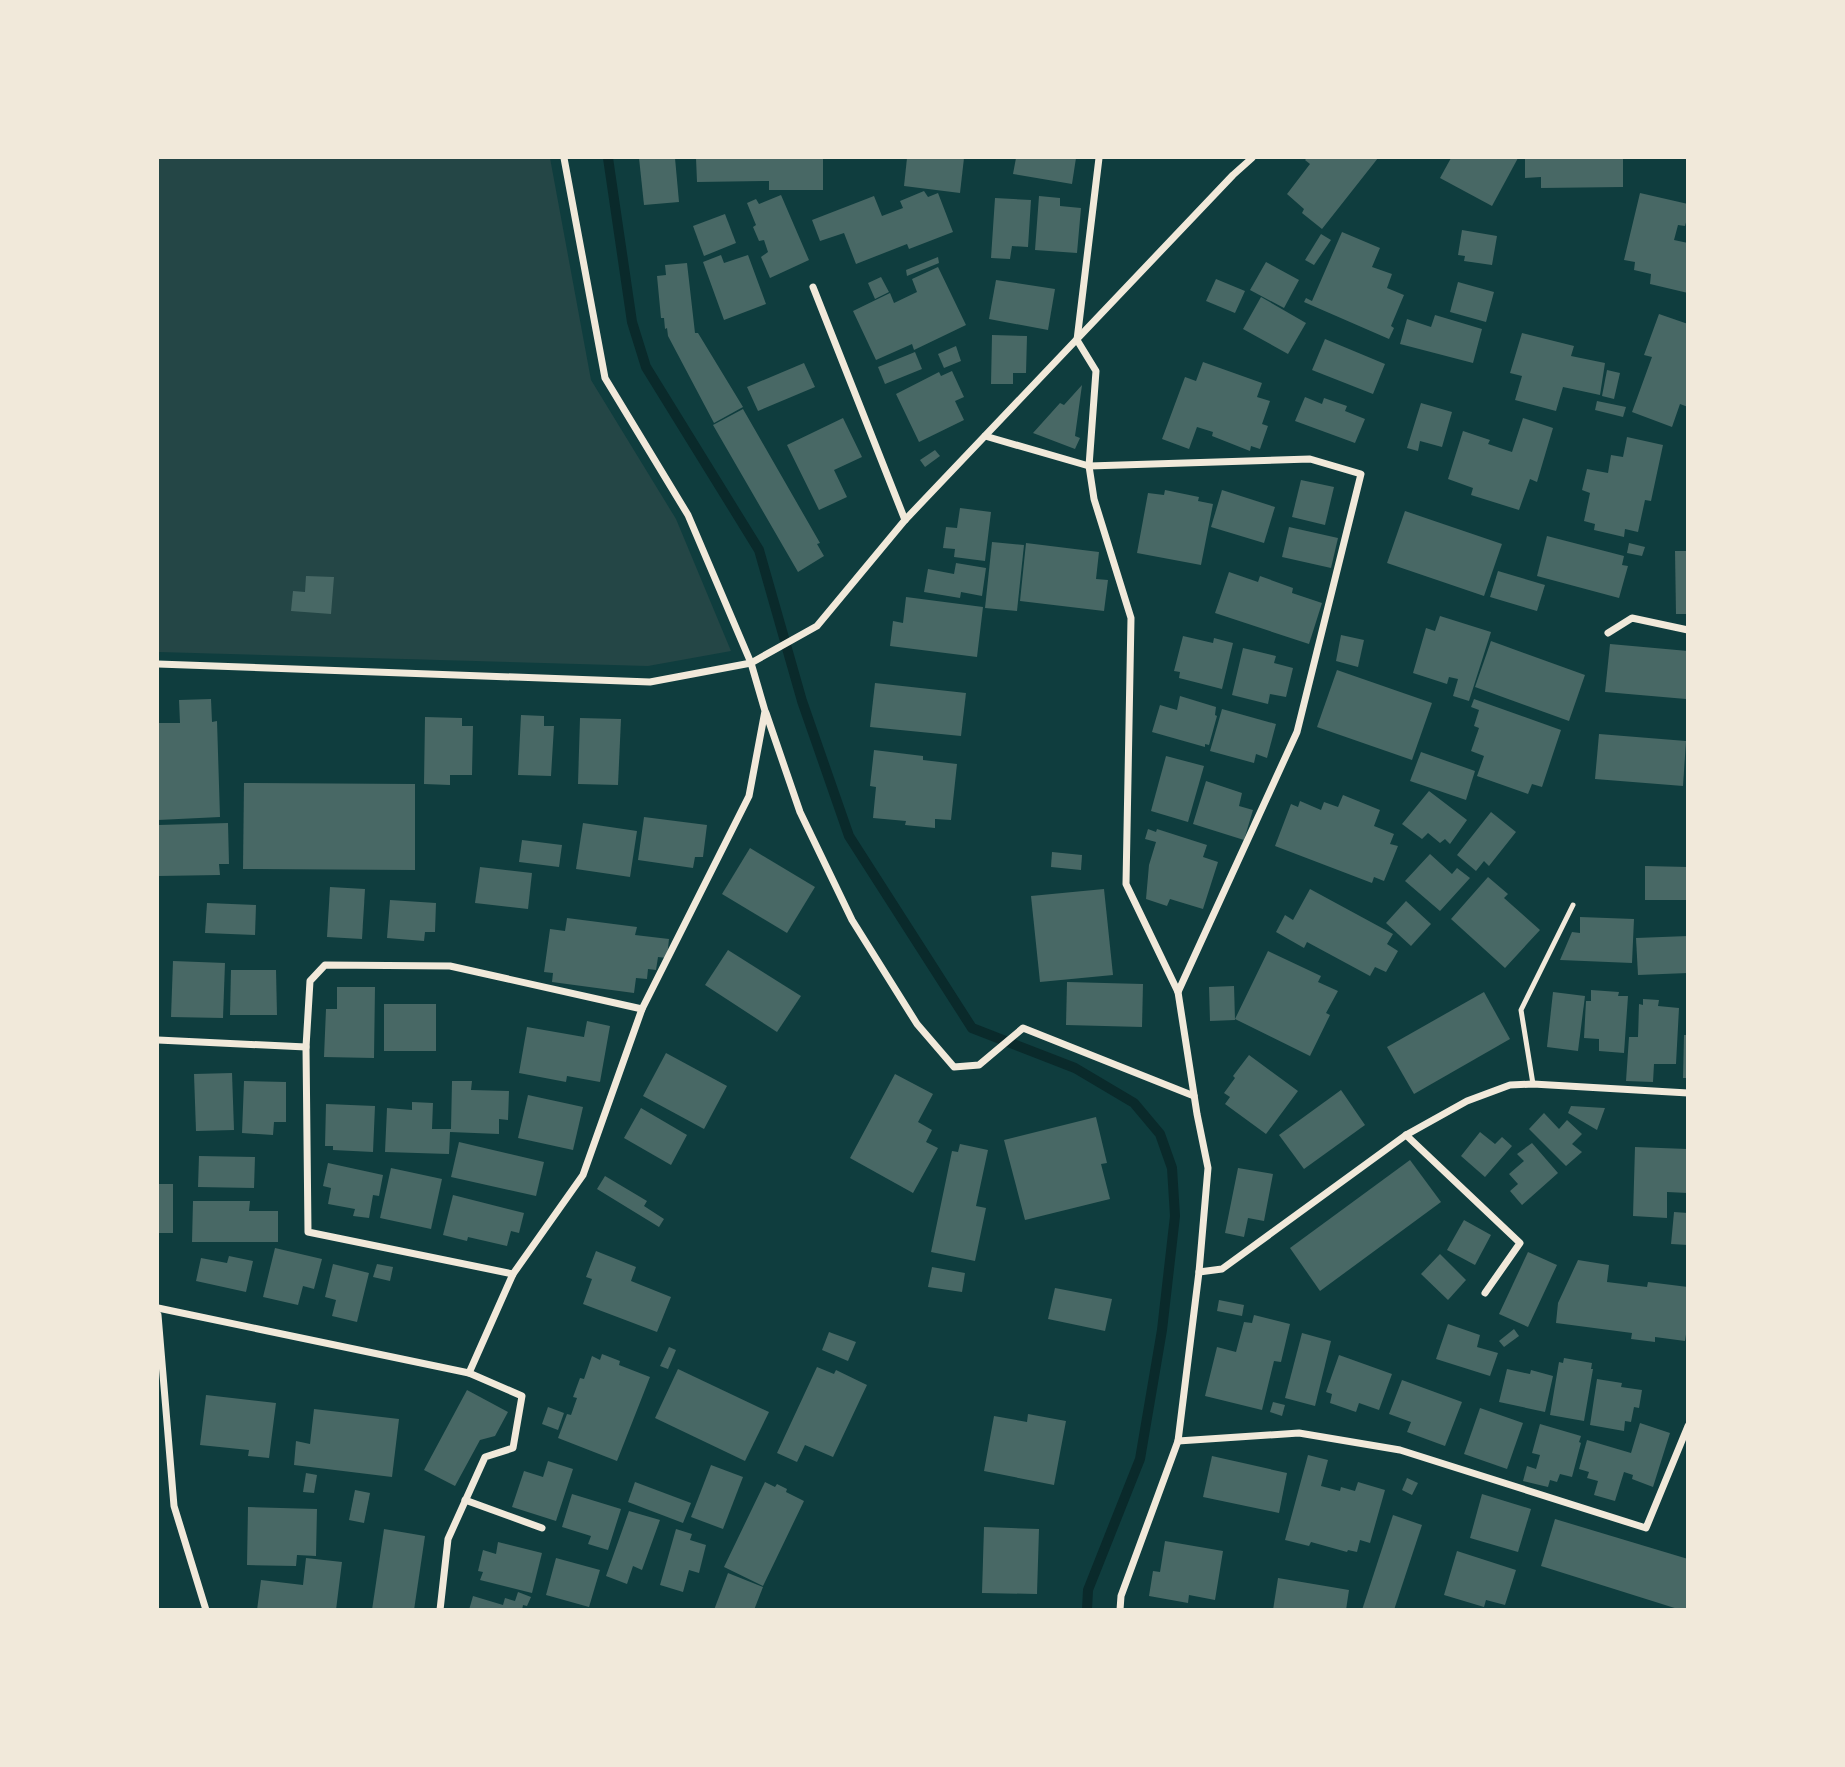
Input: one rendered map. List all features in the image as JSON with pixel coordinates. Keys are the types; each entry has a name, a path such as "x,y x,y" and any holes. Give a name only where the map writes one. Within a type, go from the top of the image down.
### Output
{"street":[{"path":"564,158 605,378 688,515 751,663 800,812 852,920 917,1024 954,1067 979,1065 1023,1028 1194,1096"},
{"path":"1099,158 1077,340 1096,371 1089,466 1094,499 1131,618 1126,884 1178,992 1194,1096 1209,1168 1178,1441 1121,1596 1120,1609"},
{"path":"158,664 650,682 751,663 817,626 905,520 1252,158"},
{"path":"813,288 905,520"},
{"path":"985,436 1089,466 1310,459 1361,474 1297,732 1178,992"},
{"path":"1608,633 1632,618 1688,630"},
{"path":"469,1373 513,1275 583,1175 642,1009 749,796 765,711"},
{"path":"513,1275 308,1232 306,1047 310,981 325,965 450,967 642,1009"},
{"path":"158,1040 306,1047"},
{"path":"1199,1272 1222,1269 1406,1135 1467,1101 1510,1085 1688,1093"},
{"path":"1406,1135 1520,1242 1485,1293"},
{"path":"158,1308 469,1373 522,1396 513,1448 485,1457 447,1539 440,1609"},
{"path":"158,1315 174,1506 206,1609"},
{"path":"1178,1441 1299,1433 1399,1450 1646,1528 1688,1426"},
{"path":"465,1500 542,1528"}],"lane":[{"path":"1532,1084 1521,1010 1573,905"}],"shaded area":[{"path":"158,158 550,158 591,380 676,519 731,651 648,666 158,652"}],"building":[{"path":"639,158 675,158 679,202 644,205"},
{"path":"696,158 823,158 823,190 769,190 769,181 697,182"},
{"path":"907,158 964,158 960,193 904,186"},
{"path":"1016,158 1076,158 1072,184 1013,174"},
{"path":"1378,158 1322,229 1302,213 1304,209 1287,194 1310,164 1305,160"},
{"path":"1451,158 1518,158 1492,206 1440,178"},
{"path":"1525,158 1623,158 1623,187 1541,188 1541,177 1525,178"},
{"path":"924,191 928,197 938,193 953,232 909,249 907,244 856,264 844,233 820,241 812,220 874,196 882,216 903,208 900,201"},
{"path":"1640,193 1688,204 1685,226 1678,225 1674,240 1688,243 1688,293 1650,284 1651,274 1634,270 1635,262 1624,260"},
{"path":"781,195 809,260 770,278 761,257 768,252 764,240 759,241 753,227 756,225 747,203 756,199 759,204"},
{"path":"1039,196 1060,198 1060,206 1081,208 1077,253 1035,250"},
{"path":"995,198 1031,200 1028,247 1012,246 1010,259 991,258"},
{"path":"725,214 736,243 704,256 693,226"},
{"path":"1462,230 1497,236 1492,265 1464,261 1465,256 1458,255"},
{"path":"1342,232 1380,248 1372,267 1392,274 1387,288 1404,295 1391,326 1394,328 1389,339 1304,302 1306,298 1312,301"},
{"path":"1321,234 1331,240 1314,265 1305,260"},
{"path":"721,255 724,263 748,255 766,304 724,320 703,262"},
{"path":"938,257 939,263 907,276 906,270"},
{"path":"1266,262 1299,280 1284,308 1250,290"},
{"path":"687,263 695,333 698,333 743,407 714,423 668,336 664,318 661,318 657,276 666,275 665,265"},
{"path":"938,267 966,325 914,350 912,344 876,360 853,311 890,293 894,303 917,292 912,279"},
{"path":"881,277 889,292 875,299 868,283"},
{"path":"1216,279 1245,291 1235,313 1206,301"},
{"path":"996,280 1055,289 1048,330 989,319"},
{"path":"1458,282 1494,292 1486,322 1450,312"},
{"path":"1261,297 1306,323 1288,354 1243,329"},
{"path":"1659,314 1688,324 1688,407 1680,404 1672,427 1632,412 1652,357 1644,355"},
{"path":"1435,315 1482,329 1473,363 1400,344 1407,319 1431,327"},
{"path":"1522,333 1574,346 1571,356 1605,363 1600,395 1563,387 1556,411 1515,400 1522,376 1510,373"},
{"path":"992,335 1027,336 1026,373 1013,373 1013,384 991,384"},
{"path":"1325,339 1385,364 1373,394 1312,370"},
{"path":"956,346 961,361 944,368 938,354"},
{"path":"915,352 922,369 885,384 878,367"},
{"path":"1203,362 1262,383 1257,397 1270,401 1262,424 1268,426 1260,449 1251,446 1250,451 1197,427 1189,449 1162,439 1185,377 1196,381"},
{"path":"804,363 815,387 758,411 747,387"},
{"path":"1607,370 1620,373 1614,399 1602,396"},
{"path":"952,371 964,397 955,401 964,420 919,442 896,394 939,372 941,376"},
{"path":"1082,385 1075,436 1080,438 1075,449 1033,433 1060,403 1064,405"},
{"path":"1305,397 1322,404 1324,398 1347,406 1345,411 1365,419 1355,443 1295,421"},
{"path":"1597,401 1626,407 1623,417 1595,410"},
{"path":"1421,403 1452,412 1442,447 1420,441 1418,451 1407,448"},
{"path":"743,409 820,543 817,544 824,556 798,572 713,425"},
{"path":"843,418 862,457 834,470 847,497 819,510 787,445"},
{"path":"1523,418 1553,428 1537,482 1530,479 1519,510 1471,495 1473,488 1448,479 1463,431 1490,440 1488,444 1512,452"},
{"path":"1627,437 1663,445 1651,501 1645,500 1638,532 1625,529 1624,537 1594,530 1595,524 1584,521 1590,493 1582,490 1587,469 1608,473 1611,455 1623,457"},
{"path":"935,450 940,456 925,467 920,460"},
{"path":"1301,480 1334,487 1325,525 1292,517"},
{"path":"1165,490 1199,497 1198,501 1213,504 1201,565 1137,553 1148,493 1164,495"},
{"path":"1222,490 1275,507 1264,543 1211,527"},
{"path":"960,508 991,512 985,561 954,557 955,549 943,548 946,527 957,528"},
{"path":"1405,511 1502,544 1484,596 1387,563"},
{"path":"1289,527 1338,538 1331,568 1282,557"},
{"path":"1547,536 1624,556 1622,565 1628,566 1619,598 1537,576"},
{"path":"992,542 1024,545 1017,611 985,608"},
{"path":"1026,543 1099,552 1096,579 1108,580 1104,611 1020,601"},
{"path":"1629,543 1645,547 1642,556 1627,553"},
{"path":"1675,551 1688,551 1688,614 1676,614"},
{"path":"956,563 986,568 982,596 961,592 960,598 924,592 928,569 954,574"},
{"path":"1498,571 1545,585 1537,611 1490,597"},
{"path":"1229,572 1258,582 1260,576 1293,588 1292,593 1322,603 1309,644 1215,613"},
{"path":"306,576 334,577 331,614 291,611 293,591 305,592"},
{"path":"906,597 983,607 977,657 890,646 893,621 903,623"},
{"path":"1440,616 1491,632 1469,701 1453,696 1458,679 1449,677 1447,684 1413,673 1426,628 1435,631"},
{"path":"1341,635 1364,640 1358,667 1336,661"},
{"path":"1183,636 1213,643 1214,638 1233,643 1222,689 1179,678 1180,672 1174,671"},
{"path":"1491,641 1585,675 1569,721 1475,687"},
{"path":"1610,644 1688,651 1686,699 1605,692"},
{"path":"1243,648 1276,656 1274,663 1293,668 1286,697 1270,694 1268,704 1232,695"},
{"path":"1337,670 1432,703 1412,760 1317,727"},
{"path":"875,683 966,693 961,736 870,727"},
{"path":"1180,696 1216,707 1217,716 1209,745 1205,744 1205,747 1152,732 1160,705 1177,710"},
{"path":"211,699 212,722 217,721 220,817 158,820 158,723 180,723 179,700"},
{"path":"1474,699 1561,730 1542,787 1532,784 1528,794 1477,776 1484,756 1471,751 1479,728 1474,726 1479,710 1471,707"},
{"path":"1222,709 1276,724 1267,758 1256,754 1254,763 1210,751"},
{"path":"521,715 544,716 544,726 554,726 551,776 518,775"},
{"path":"425,717 462,718 462,726 473,726 472,775 450,775 450,785 424,784"},
{"path":"580,718 621,719 618,785 578,784"},
{"path":"1599,734 1686,741 1683,786 1595,779"},
{"path":"874,750 923,756 923,760 957,764 951,820 935,819 935,828 905,825 906,821 873,818 876,787 870,786"},
{"path":"1421,752 1475,771 1466,800 1410,781"},
{"path":"1166,756 1204,766 1188,822 1151,811"},
{"path":"1206,781 1242,793 1239,806 1253,810 1244,840 1193,824"},
{"path":"244,783 415,784 415,870 243,869"},
{"path":"1429,791 1467,820 1450,844 1445,839 1440,843 1428,833 1422,839 1402,824"},
{"path":"1343,795 1380,810 1374,826 1394,834 1390,844 1398,846 1384,881 1374,877 1372,883 1275,846 1291,804 1298,807 1300,801 1321,810 1324,802 1338,807"},
{"path":"1491,812 1516,832 1489,866 1484,861 1476,871 1457,855"},
{"path":"644,817 707,825 703,857 695,857 693,868 638,860"},
{"path":"228,823 229,864 219,864 220,875 158,876 158,825"},
{"path":"583,823 637,831 630,877 576,869"},
{"path":"1148,829 1156,832 1157,829 1207,845 1203,857 1218,862 1203,909 1170,899 1167,906 1146,899 1149,865 1156,842 1145,839"},
{"path":"522,840 562,845 559,867 519,862"},
{"path":"750,848 815,887 787,933 722,894"},
{"path":"1052,852 1082,855 1081,870 1051,867"},
{"path":"1430,854 1452,874 1457,868 1470,878 1440,911 1405,881"},
{"path":"1645,866 1688,867 1688,900 1645,900"},
{"path":"480,867 532,873 528,909 475,903"},
{"path":"1488,877 1508,894 1504,898 1540,930 1505,968 1451,919"},
{"path":"330,887 365,889 362,939 327,937"},
{"path":"1104,889 1113,975 1040,982 1031,896"},
{"path":"1310,889 1393,934 1387,944 1398,951 1386,972 1375,967 1370,976 1307,942 1304,948 1276,932 1285,915 1293,920"},
{"path":"390,900 436,903 435,932 425,932 424,941 387,938"},
{"path":"1406,901 1431,924 1411,946 1386,923"},
{"path":"207,903 256,905 255,935 205,933"},
{"path":"1580,917 1634,919 1632,963 1560,960 1572,932 1580,933"},
{"path":"567,918 637,927 635,935 669,939 667,958 658,957 656,970 648,969 647,979 636,978 634,993 552,982 553,973 544,972 550,929 565,931"},
{"path":"1688,936 1688,973 1638,975 1636,938"},
{"path":"728,950 801,996 777,1032 705,985"},
{"path":"1268,951 1321,976 1318,982 1338,991 1326,1013 1330,1015 1310,1056 1235,1019"},
{"path":"173,961 225,963 223,1018 171,1017"},
{"path":"231,970 276,970 277,1015 230,1015"},
{"path":"1067,982 1143,984 1142,1027 1066,1025"},
{"path":"1234,986 1235,1020 1210,1021 1209,987"},
{"path":"337,987 375,987 374,1058 324,1057 326,1009 337,1009"},
{"path":"1591,990 1619,992 1618,996 1628,996 1624,1053 1599,1051 1599,1039 1584,1038 1586,1001 1591,1001"},
{"path":"1484,992 1510,1039 1414,1094 1387,1047"},
{"path":"1553,992 1585,996 1578,1051 1547,1047"},
{"path":"1643,999 1659,1000 1658,1006 1679,1008 1676,1064 1654,1064 1653,1082 1626,1081 1629,1037 1638,1037 1639,1004 1643,1005"},
{"path":"384,1004 436,1004 436,1051 384,1051"},
{"path":"587,1021 610,1026 600,1082 567,1076 566,1082 519,1073 527,1027 584,1037"},
{"path":"1684,1035 1688,1035 1688,1078 1683,1078"},
{"path":"666,1053 727,1086 704,1129 643,1096"},
{"path":"1249,1055 1298,1091 1266,1134 1225,1104 1230,1097 1224,1093"},
{"path":"232,1073 234,1130 196,1131 194,1074"},
{"path":"895,1074 933,1094 918,1122 932,1130 926,1142 938,1148 913,1193 850,1158"},
{"path":"244,1081 286,1082 286,1122 274,1122 273,1135 242,1133"},
{"path":"452,1081 472,1081 471,1090 509,1091 508,1120 499,1119 499,1134 450,1132 449,1154 385,1152 387,1108 412,1110 412,1102 433,1103 432,1129 451,1129"},
{"path":"1341,1090 1365,1125 1304,1169 1279,1135"},
{"path":"528,1095 583,1107 573,1150 518,1138"},
{"path":"326,1104 375,1106 373,1152 333,1150 333,1146 325,1146"},
{"path":"1571,1106 1605,1108 1597,1130 1568,1113"},
{"path":"641,1108 687,1135 671,1165 624,1138"},
{"path":"1544,1113 1559,1129 1567,1120 1582,1134 1572,1144 1582,1152 1566,1166 1529,1129"},
{"path":"1096,1117 1107,1163 1101,1164 1110,1199 1025,1220 1004,1140"},
{"path":"1480,1132 1495,1144 1502,1137 1512,1146 1485,1177 1461,1156"},
{"path":"459,1142 544,1162 536,1196 451,1177"},
{"path":"1532,1143 1558,1173 1522,1205 1510,1191 1518,1184 1509,1174 1524,1161 1517,1154"},
{"path":"960,1144 988,1150 976,1206 986,1208 975,1261 931,1252 952,1151 958,1152"},
{"path":"1635,1147 1687,1149 1688,1193 1667,1192 1667,1218 1633,1216"},
{"path":"199,1156 255,1157 254,1188 198,1187"},
{"path":"1410,1160 1441,1202 1320,1291 1290,1248"},
{"path":"328,1163 383,1175 379,1196 373,1195 369,1218 353,1216 355,1209 328,1204 331,1188 323,1186"},
{"path":"391,1168 442,1179 431,1229 380,1218"},
{"path":"1238,1168 1273,1174 1264,1221 1248,1218 1244,1237 1225,1233"},
{"path":"605,1176 647,1201 644,1206 664,1219 659,1227 597,1189"},
{"path":"158,1184 173,1184 173,1233 158,1233"},
{"path":"453,1195 524,1213 519,1233 511,1231 507,1246 468,1237 467,1241 443,1235"},
{"path":"193,1201 250,1201 249,1211 278,1211 278,1242 192,1242"},
{"path":"1674,1212 1688,1213 1688,1245 1671,1244"},
{"path":"1464,1220 1491,1235 1475,1265 1447,1250"},
{"path":"275,1248 322,1259 314,1289 303,1286 298,1305 263,1297"},
{"path":"596,1251 636,1267 631,1281 671,1297 657,1332 583,1304 592,1279 586,1277"},
{"path":"1528,1252 1557,1265 1528,1327 1499,1314"},
{"path":"1440,1254 1466,1280 1448,1300 1421,1274"},
{"path":"229,1256 253,1261 246,1292 196,1281 201,1258 227,1263"},
{"path":"1578,1260 1609,1265 1607,1282 1647,1287 1648,1282 1688,1287 1685,1341 1655,1337 1655,1342 1631,1339 1632,1333 1556,1323 1558,1303"},
{"path":"333,1264 369,1273 357,1322 332,1316 336,1300 325,1297"},
{"path":"377,1264 393,1267 390,1281 373,1277"},
{"path":"932,1267 965,1273 962,1292 928,1287"},
{"path":"1055,1288 1112,1299 1105,1331 1048,1319"},
{"path":"1219,1300 1244,1305 1242,1316 1217,1311"},
{"path":"1254,1315 1290,1324 1281,1362 1274,1361 1262,1410 1205,1396 1217,1347 1236,1352 1244,1322 1252,1323"},
{"path":"1448,1324 1480,1335 1477,1347 1498,1353 1490,1376 1436,1359"},
{"path":"1514,1329 1519,1336 1504,1347 1499,1341"},
{"path":"829,1332 856,1342 848,1361 822,1350"},
{"path":"1302,1333 1331,1341 1315,1406 1285,1398"},
{"path":"669,1347 676,1350 668,1369 660,1366"},
{"path":"602,1354 620,1361 619,1365 650,1377 617,1461 558,1438 567,1414 571,1415 577,1398 573,1397 580,1378 584,1379 592,1356 600,1360"},
{"path":"1339,1355 1392,1374 1379,1410 1359,1403 1356,1412 1330,1403 1332,1394 1326,1392"},
{"path":"1564,1358 1592,1363 1584,1421 1550,1415 1559,1362 1563,1363"},
{"path":"817,1367 834,1374 836,1370 867,1385 833,1457 805,1445 797,1462 777,1453"},
{"path":"678,1369 769,1412 745,1461 655,1418"},
{"path":"1507,1369 1530,1374 1531,1370 1553,1376 1545,1412 1499,1402"},
{"path":"1597,1379 1642,1390 1639,1408 1634,1407 1631,1422 1625,1421 1624,1431 1590,1425"},
{"path":"1402,1380 1462,1402 1445,1446 1407,1432 1411,1422 1389,1414"},
{"path":"467,1390 508,1412 495,1436 480,1440 455,1486 424,1470"},
{"path":"206,1395 276,1403 269,1458 248,1456 249,1450 200,1445"},
{"path":"1273,1402 1285,1405 1282,1416 1270,1412"},
{"path":"548,1407 564,1413 558,1430 542,1424"},
{"path":"1480,1408 1523,1423 1507,1469 1464,1454"},
{"path":"314,1409 399,1419 392,1477 294,1465 296,1441 310,1444"},
{"path":"1028,1414 1066,1421 1054,1485 984,1471 994,1416 1027,1422"},
{"path":"1640,1423 1670,1433 1653,1487 1632,1479 1633,1475 1624,1472 1615,1501 1594,1495 1598,1481 1587,1478 1589,1472 1579,1469 1587,1440 1631,1453"},
{"path":"1540,1424 1581,1436 1572,1477 1560,1474 1557,1482 1550,1480 1548,1487 1523,1481 1527,1466 1536,1469 1540,1455 1532,1453"},
{"path":"1308,1455 1328,1460 1321,1486 1340,1491 1341,1487 1355,1491 1358,1482 1385,1490 1370,1543 1360,1540 1357,1552 1347,1552 1311,1542 1309,1546 1285,1540"},
{"path":"1212,1456 1287,1473 1279,1513 1203,1497"},
{"path":"548,1461 573,1469 556,1521 512,1507 524,1471 543,1477"},
{"path":"711,1465 743,1477 723,1529 691,1517"},
{"path":"306,1473 317,1475 314,1493 303,1492"},
{"path":"1407,1478 1418,1483 1412,1495 1402,1490"},
{"path":"635,1482 691,1503 683,1523 628,1502"},
{"path":"765,1482 775,1487 777,1484 804,1501 763,1586 724,1567"},
{"path":"355,1490 370,1493 364,1523 349,1520"},
{"path":"572,1494 621,1509 608,1550 588,1544 591,1536 562,1527"},
{"path":"1482,1494 1531,1509 1518,1552 1470,1538"},
{"path":"248,1507 317,1509 316,1556 297,1555 296,1566 247,1565"},
{"path":"629,1511 660,1520 642,1570 633,1566 627,1584 606,1576"},
{"path":"1393,1515 1422,1525 1394,1610 1362,1610"},
{"path":"1555,1519 1688,1559 1687,1610 1541,1566"},
{"path":"984,1527 1039,1529 1037,1594 982,1593"},
{"path":"384,1529 425,1536 414,1610 372,1610"},
{"path":"676,1529 692,1534 690,1540 706,1545 699,1573 689,1570 683,1592 660,1585"},
{"path":"1165,1541 1223,1551 1215,1600 1189,1595 1188,1603 1149,1596 1153,1571 1160,1572"},
{"path":"498,1542 542,1553 532,1593 480,1580 483,1572 478,1571 483,1550 496,1554"},
{"path":"1457,1551 1516,1570 1505,1605 1486,1600 1484,1607 1444,1595"},
{"path":"306,1558 342,1562 336,1610 257,1610 261,1580 303,1585"},
{"path":"556,1558 600,1570 589,1607 546,1595"},
{"path":"728,1573 763,1587 754,1610 714,1610"},
{"path":"1278,1578 1349,1590 1346,1610 1273,1610"},
{"path":"518,1592 531,1597 522,1610 469,1610 473,1596 503,1605 505,1598 515,1601"}],"waterway":[{"path":"608,158 632,322 646,367 759,550 802,701 849,836 972,1028 1075,1068 1134,1103 1160,1134 1172,1168 1175,1216 1162,1330 1140,1459 1088,1590 1087,1610"}]}
